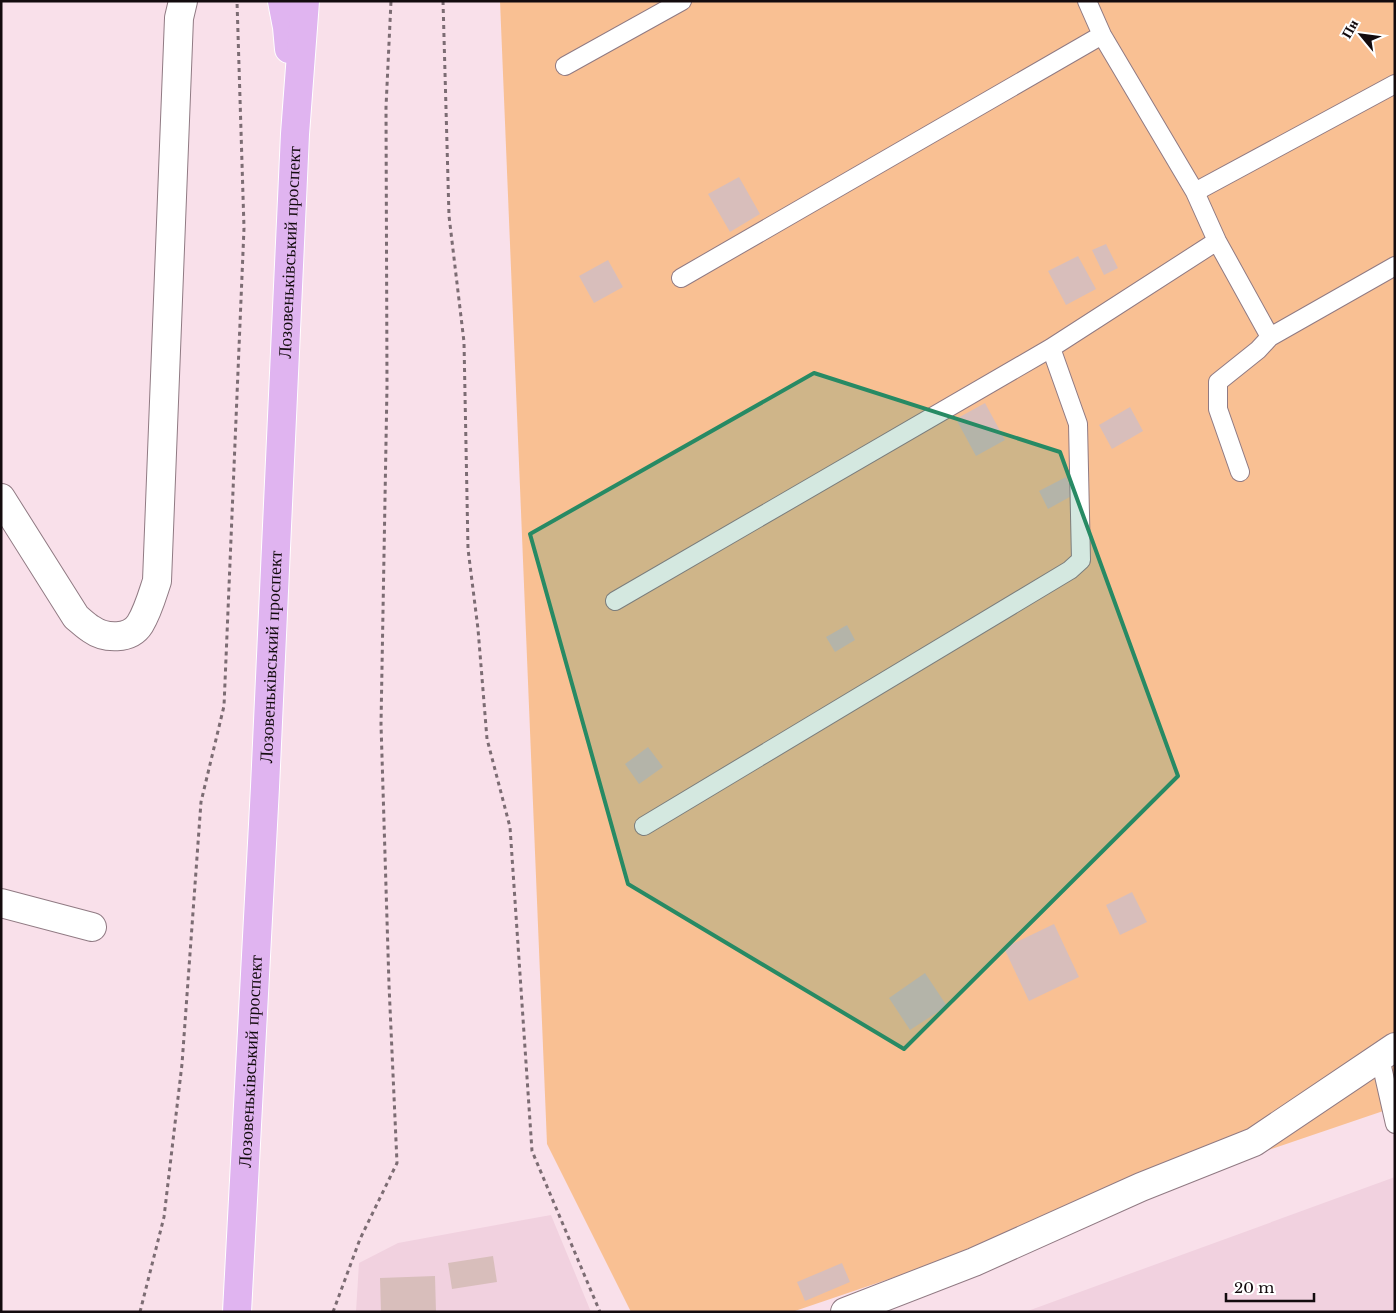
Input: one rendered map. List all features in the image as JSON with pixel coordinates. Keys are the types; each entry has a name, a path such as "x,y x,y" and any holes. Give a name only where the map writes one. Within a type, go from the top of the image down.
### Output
{"highway":[{"path":"282,1 287,27 295,134"},
{"name":"Лозовеньківський проспект","path":"237,1312 265,787 295,134 305,1"},
{"path":"295,134 318,1"}],"street":[{"path":"1,498 76,616 92,630 110,636 128,635 139,626 148,609 157,581 179,28 183,1"},
{"path":"1,903 92,927"},
{"path":"845,1312 974,1262 1141,1187 1254,1142 1387,1053"}],"lane":[{"path":"565,66 682,1"},
{"path":"1087,1 1102,36 1195,192 1216,241 1270,337"},
{"path":"681,278 1102,36"},
{"path":"1195,192 1395,84"},
{"path":"615,601 1051,348 1216,241"},
{"path":"1240,472 1218,409 1218,382 1258,350 1270,337 1395,266"},
{"path":"644,826 1070,570 1081,560 1078,424 1051,348"},
{"path":"1387,1053 1395,1124"}],"path":[{"path":"140,1312 164,1217 182,1064 201,802 224,706 244,228 237,1"},
{"path":"333,1312 360,1239 397,1163 389,986 381,724 387,386 386,107 391,1"},
{"path":"443,1 449,216 464,342 468,549 478,629 487,739 510,827 532,1151 600,1312"}],"highlighted area":[{"path":"814,373 1060,452 1178,776 904,1049 628,884 530,534"}],"shaded area":[{"path":"500,1 1395,1 1395,1107 792,1312 631,1312 547,1144"},
{"path":"1395,1177 1395,1312 1025,1312"},
{"path":"551,1215 591,1312 356,1312 359,1263 398,1243"}],"building":[{"path":"739,177 760,214 730,232 708,194"},
{"path":"1106,244 1118,268 1104,275 1092,250"},
{"path":"1078,256 1096,289 1066,305 1048,271"},
{"path":"608,260 623,287 594,303 579,276"},
{"path":"985,403 1005,440 976,456 956,419"},
{"path":"1130,407 1143,431 1112,449 1099,425"},
{"path":"1066,477 1075,494 1048,509 1039,491"},
{"path":"847,625 855,640 835,652 826,637"},
{"path":"648,747 663,767 639,784 625,764"},
{"path":"1132,892 1147,922 1120,935 1106,905"},
{"path":"1054,924 1079,977 1029,1001 1004,948"},
{"path":"925,973 947,1006 910,1030 889,998"},
{"path":"493,1256 497,1282 452,1289 448,1263"},
{"path":"842,1263 850,1282 805,1301 797,1282"},
{"path":"435,1276 436,1312 381,1312 380,1278"}]}
